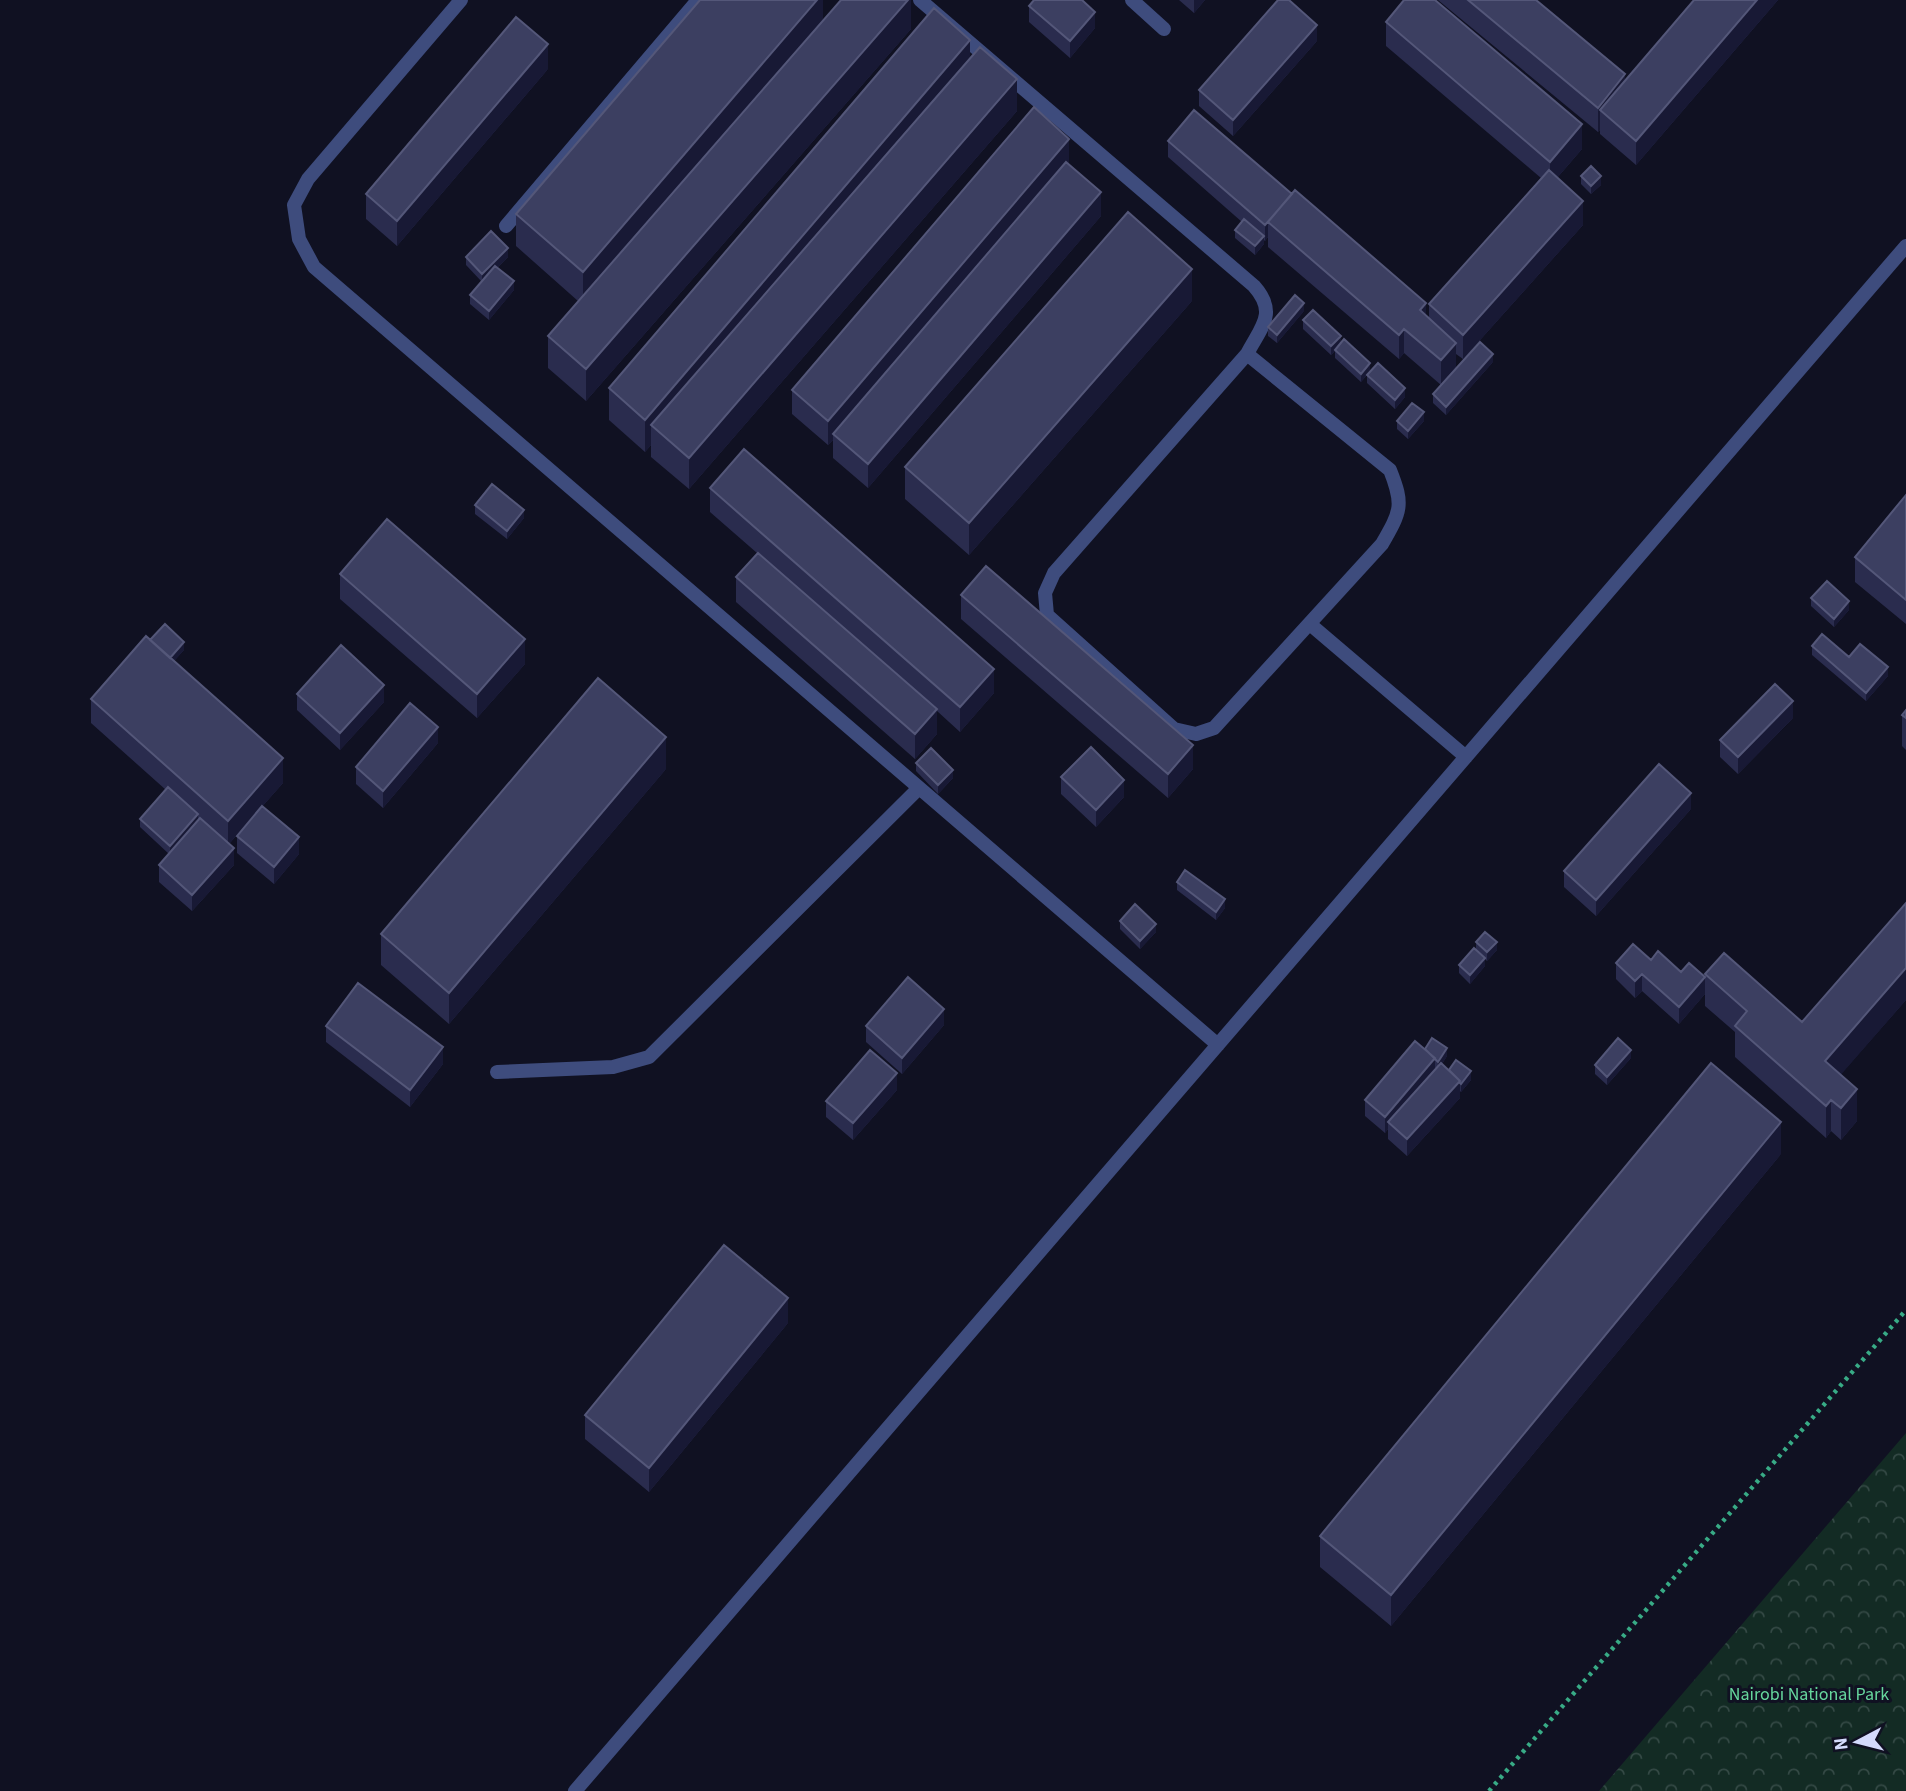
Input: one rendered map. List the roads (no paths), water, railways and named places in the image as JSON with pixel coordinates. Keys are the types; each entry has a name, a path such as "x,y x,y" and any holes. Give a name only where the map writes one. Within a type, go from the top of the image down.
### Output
{"lane":[{"path":"461,0 308,179 294,205 299,239 314,267 1218,1045"},
{"path":"506,226 698,0"},
{"path":"920,0 1266,299 1266,318 1247,354 1054,573 1045,593 1048,615 1174,729 1196,734 1214,728 1311,625 1382,544 1394,524 1400,497 1390,470 1247,354"},
{"path":"1132,0 1164,29"},
{"path":"575,1791 1906,246"},
{"path":"1311,625 1466,757"},
{"path":"497,1072 613,1067 649,1057 919,788"}],"park label":[{"name":"Nairobi National Park","path":"1809,1694"}]}
